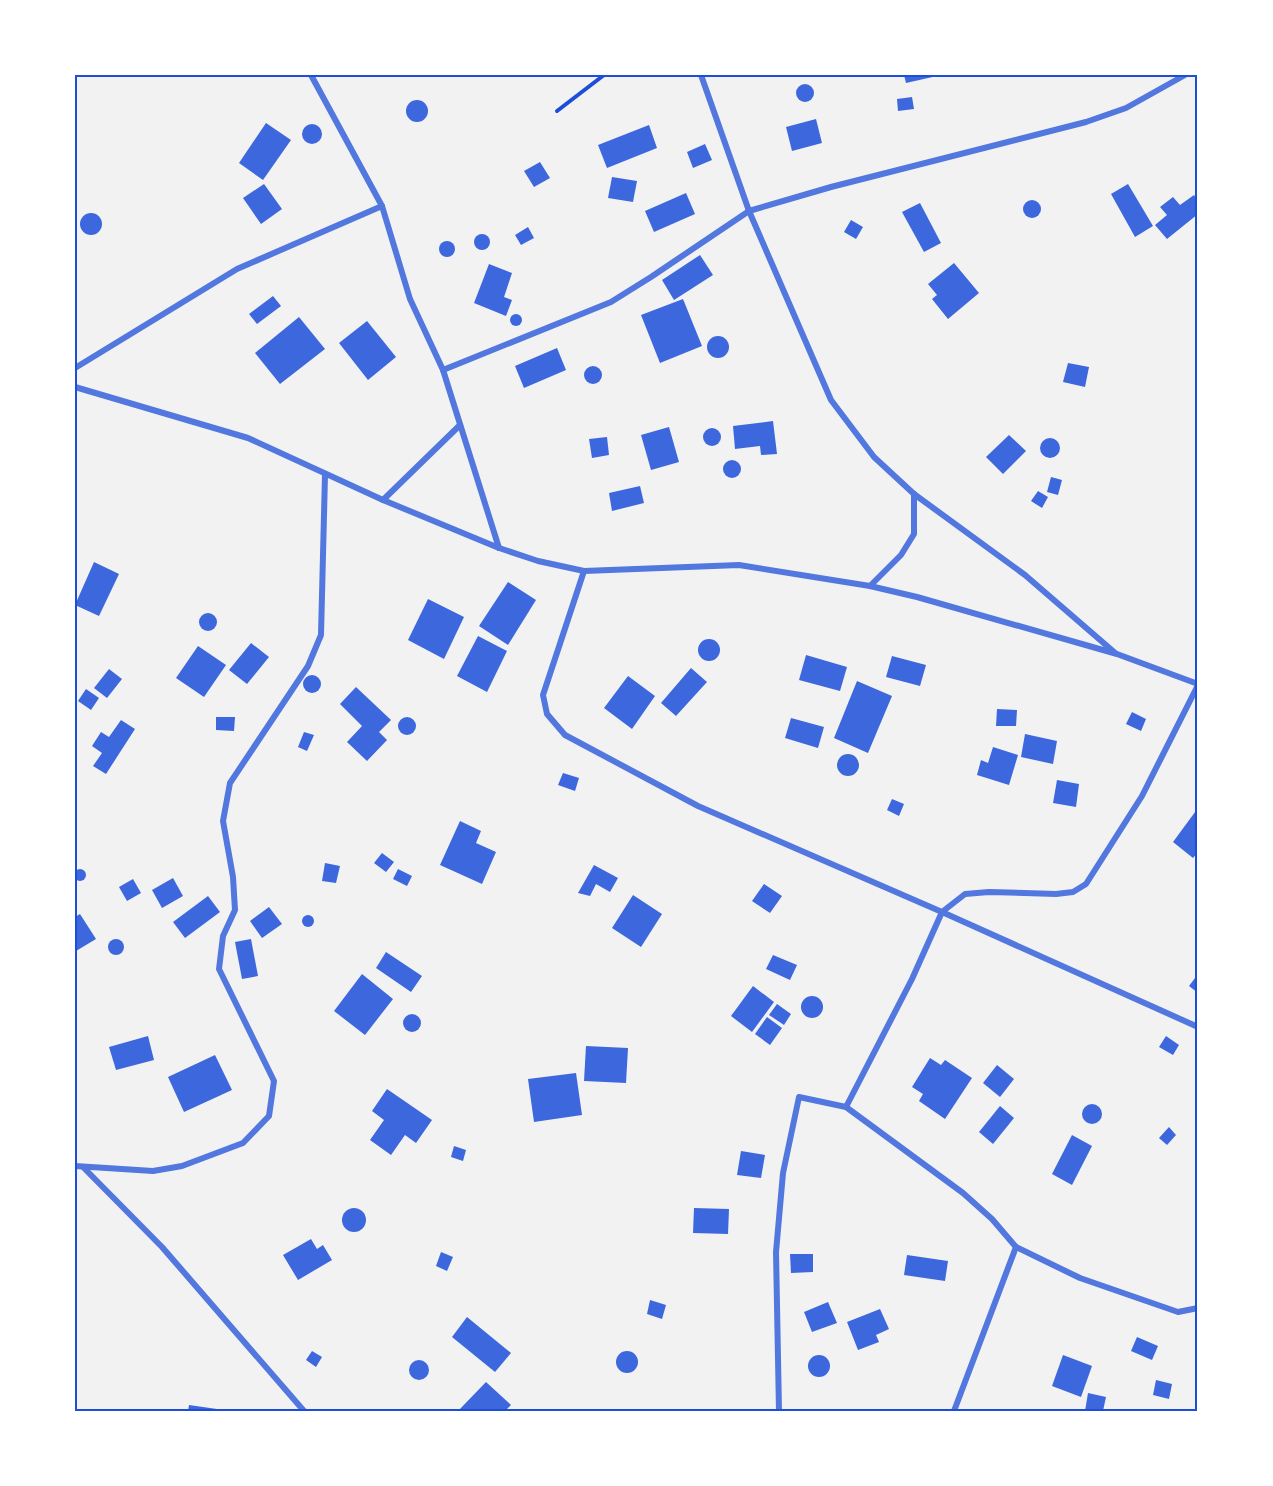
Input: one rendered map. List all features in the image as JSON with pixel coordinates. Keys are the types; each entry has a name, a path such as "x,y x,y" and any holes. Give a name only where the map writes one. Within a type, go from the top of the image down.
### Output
{"street":[{"path":"311,75 382,206 410,299 443,370 499,548"},
{"path":"700,75 749,211 831,400 874,457 914,494 1025,575 1117,654"},
{"path":"443,370 611,302 749,211 831,187 1086,122 1126,108 1185,75"},
{"path":"75,368 237,269 382,206"},
{"path":"75,387 248,438 383,500 499,548 538,561 584,571 739,565 870,586 917,597 1117,654 1198,685 1142,796 1086,884 1073,892 1056,894 988,892 965,894 942,912 912,979 846,1107"},
{"path":"383,500 460,425"},
{"path":"75,1166 153,1171 182,1166 243,1143 269,1116 274,1081 219,969 223,936 235,910 233,877 223,821 230,783 308,666 321,635 325,475"},
{"path":"870,586 902,555 914,534 914,494"},
{"path":"584,571 543,695 547,714 565,735 698,806 1198,1027"},
{"path":"779,1411 776,1252 783,1173 799,1097 846,1107 963,1193 992,1219 1016,1247 1080,1278 1178,1312 1198,1308"},
{"path":"84,1168 162,1247 304,1411"},
{"path":"954,1411 1016,1247"}],"path":[{"path":"557,111 604,75"}],"building":[{"path":"904,75 936,75 937,76 906,83"},
{"path":"805,84 811,87 814,93 811,99 805,102 799,99 796,93 799,87"},
{"path":"912,97 914,109 898,111 897,99"},
{"path":"417,100 425,103 428,111 425,119 417,122 409,119 406,111 409,103"},
{"path":"816,119 822,143 792,151 786,127"},
{"path":"266,123 291,140 263,180 239,163"},
{"path":"312,124 319,127 322,134 319,141 312,144 305,141 302,134 305,127"},
{"path":"649,125 657,148 607,168 598,145"},
{"path":"705,144 712,160 693,168 687,152"},
{"path":"540,162 550,178 534,187 524,171"},
{"path":"612,177 637,181 633,202 608,198"},
{"path":"264,184 282,209 261,224 243,198"},
{"path":"1128,184 1153,226 1135,237 1111,194"},
{"path":"686,193 695,214 654,232 645,211"},
{"path":"1194,195 1198,201 1198,214 1167,239 1155,225 1167,215 1160,207 1173,197 1180,205"},
{"path":"1028,200 1036,200 1041,205 1039,216 1028,218 1023,213 1023,205"},
{"path":"920,203 941,243 924,252 902,212"},
{"path":"91,213 99,216 102,224 99,232 91,235 83,232 80,224 83,216"},
{"path":"851,220 863,227 856,239 844,232"},
{"path":"528,227 534,238 521,245 515,235"},
{"path":"479,234 485,234 490,242 488,248 479,250 474,245 474,239"},
{"path":"447,241 455,249 447,257 439,249"},
{"path":"700,255 713,275 674,300 662,280"},
{"path":"954,263 979,293 948,319 932,299 937,295 928,284"},
{"path":"489,264 512,273 504,297 512,300 506,316 474,303"},
{"path":"273,296 281,306 257,324 249,314"},
{"path":"683,299 702,346 660,363 641,315"},
{"path":"518,314 522,320 518,326 514,326 510,318"},
{"path":"299,317 325,349 280,384 255,353"},
{"path":"367,321 396,357 368,380 339,343"},
{"path":"718,336 728,343 729,347 722,357 718,358 708,351 707,347 714,337"},
{"path":"557,348 566,370 524,388 515,366"},
{"path":"1068,363 1089,367 1085,387 1063,382"},
{"path":"593,366 599,369 602,375 599,381 593,384 587,381 584,375 587,369"},
{"path":"773,421 777,454 761,455 760,446 735,449 733,426"},
{"path":"669,427 679,462 651,470 641,435"},
{"path":"712,428 718,431 721,437 718,443 712,446 706,443 703,437 706,431"},
{"path":"1009,435 1026,451 1003,474 986,457"},
{"path":"607,437 609,455 592,458 589,439"},
{"path":"1050,438 1057,441 1060,448 1057,455 1050,458 1043,455 1040,448 1043,441"},
{"path":"732,460 738,463 741,469 738,475 732,478 726,475 723,469 726,463"},
{"path":"1051,477 1062,480 1058,495 1047,492"},
{"path":"640,486 644,503 612,511 609,493"},
{"path":"1038,491 1048,497 1042,508 1031,501"},
{"path":"94,562 119,574 99,616 75,605"},
{"path":"508,582 536,600 508,645 479,626"},
{"path":"428,599 464,617 444,659 408,640"},
{"path":"204,613 212,613 217,618 215,629 204,631 199,626 199,618"},
{"path":"478,636 507,651 487,692 457,676"},
{"path":"709,639 717,642 720,650 717,658 709,661 701,658 698,650 701,642"},
{"path":"251,643 269,657 247,684 229,670"},
{"path":"198,646 226,665 204,697 176,678"},
{"path":"806,655 847,667 840,691 799,680"},
{"path":"892,656 926,665 920,686 886,677"},
{"path":"691,668 707,682 676,716 661,703"},
{"path":"109,669 122,679 107,698 94,688"},
{"path":"312,675 318,678 321,684 318,690 312,693 306,690 303,684 306,678"},
{"path":"628,676 655,696 632,729 604,708"},
{"path":"857,681 892,696 868,753 834,738"},
{"path":"356,687 391,720 379,732 387,740 367,761 347,742 362,726 340,704"},
{"path":"86,689 99,698 91,710 78,701"},
{"path":"997,709 1017,710 1016,726 996,726"},
{"path":"1132,712 1146,719 1141,731 1126,724"},
{"path":"216,717 235,717 234,731 216,730"},
{"path":"407,717 413,720 416,726 413,732 407,735 401,732 398,726 401,720"},
{"path":"791,718 824,727 818,748 785,738"},
{"path":"121,720 135,729 106,774 93,766 102,753 92,746 101,732 109,737"},
{"path":"304,732 314,735 307,751 298,747"},
{"path":"1025,734 1057,741 1053,764 1021,757"},
{"path":"993,747 1018,755 1009,785 977,775 981,760 988,763"},
{"path":"848,754 856,757 859,765 856,773 848,776 840,773 837,765 840,757"},
{"path":"563,773 579,778 575,791 558,785"},
{"path":"1057,780 1079,784 1076,807 1053,803"},
{"path":"892,799 904,804 899,816 887,810"},
{"path":"1198,808 1198,852 1193,858 1173,842"},
{"path":"460,821 481,831 476,843 496,852 482,884 440,865"},
{"path":"382,853 394,862 386,872 374,863"},
{"path":"325,863 340,866 336,883 322,881"},
{"path":"594,865 618,878 610,892 596,884 590,896 578,893"},
{"path":"82,869 86,875 82,881 78,881 74,873"},
{"path":"398,869 412,876 407,886 393,879"},
{"path":"173,878 183,896 162,908 152,890"},
{"path":"133,879 141,893 127,901 119,887"},
{"path":"764,884 782,896 770,913 752,901"},
{"path":"633,895 662,914 641,947 612,928"},
{"path":"208,896 220,912 185,938 173,922"},
{"path":"269,907 282,924 262,938 250,921"},
{"path":"80,914 96,939 76,951 75,917"},
{"path":"310,915 314,921 310,927 306,927 302,919"},
{"path":"113,939 119,939 124,947 122,953 113,955 108,950 108,944"},
{"path":"251,939 258,976 242,979 235,942"},
{"path":"386,952 422,976 411,992 376,968"},
{"path":"773,955 797,965 790,980 766,969"},
{"path":"362,974 393,999 365,1035 334,1011"},
{"path":"1198,974 1198,993 1189,986"},
{"path":"753,986 774,1002 752,1032 731,1016"},
{"path":"812,996 820,999 823,1007 820,1015 812,1018 804,1015 801,1007 804,999"},
{"path":"777,1004 791,1014 784,1025 769,1015"},
{"path":"412,1014 418,1017 421,1023 418,1029 412,1032 406,1029 403,1023 406,1017"},
{"path":"767,1017 782,1028 770,1045 755,1034"},
{"path":"148,1036 154,1060 116,1070 109,1047"},
{"path":"1166,1036 1179,1045 1173,1055 1159,1047"},
{"path":"586,1046 628,1048 626,1083 584,1081"},
{"path":"215,1055 232,1090 184,1112 168,1077"},
{"path":"930,1058 941,1065 945,1060 972,1078 945,1119 919,1101 923,1094 912,1087"},
{"path":"997,1065 1014,1079 1000,1097 983,1083"},
{"path":"576,1073 582,1115 534,1122 528,1079"},
{"path":"387,1089 432,1120 416,1143 405,1135 391,1155 370,1140 384,1120 372,1111"},
{"path":"1088,1104 1096,1104 1102,1110 1102,1118 1096,1124 1088,1124 1082,1118 1082,1110"},
{"path":"1000,1106 1014,1118 993,1144 979,1132"},
{"path":"1169,1127 1176,1135 1167,1145 1159,1138"},
{"path":"1072,1135 1092,1146 1072,1185 1052,1174"},
{"path":"454,1146 466,1150 463,1161 451,1157"},
{"path":"741,1151 765,1155 761,1178 737,1175"},
{"path":"354,1208 359,1209 365,1215 365,1225 359,1231 354,1232 349,1231 343,1225 342,1220 343,1215 349,1209"},
{"path":"694,1208 729,1209 728,1234 693,1233"},
{"path":"311,1239 317,1249 323,1245 332,1260 298,1280 283,1255"},
{"path":"441,1252 453,1257 447,1271 436,1266"},
{"path":"790,1254 813,1254 813,1272 791,1273"},
{"path":"907,1255 948,1261 945,1281 904,1275"},
{"path":"650,1300 666,1305 662,1319 647,1314"},
{"path":"828,1302 837,1323 812,1332 804,1312"},
{"path":"880,1309 889,1329 876,1335 879,1342 858,1350 847,1322"},
{"path":"467,1317 511,1353 495,1372 452,1337"},
{"path":"1137,1337 1158,1346 1152,1360 1131,1351"},
{"path":"312,1351 322,1357 316,1367 306,1360"},
{"path":"627,1351 635,1354 638,1362 635,1370 627,1373 619,1370 616,1362 619,1354"},
{"path":"819,1355 827,1358 830,1366 827,1374 819,1377 811,1374 808,1366 811,1358"},
{"path":"1063,1355 1092,1366 1081,1397 1052,1386"},
{"path":"419,1360 426,1363 429,1370 426,1377 419,1380 412,1377 409,1370 412,1363"},
{"path":"1156,1380 1172,1384 1169,1399 1153,1395"},
{"path":"486,1382 511,1405 505,1411 458,1411"},
{"path":"1088,1393 1106,1397 1103,1411 1085,1411"},
{"path":"189,1405 224,1410 224,1411 188,1411"}]}
